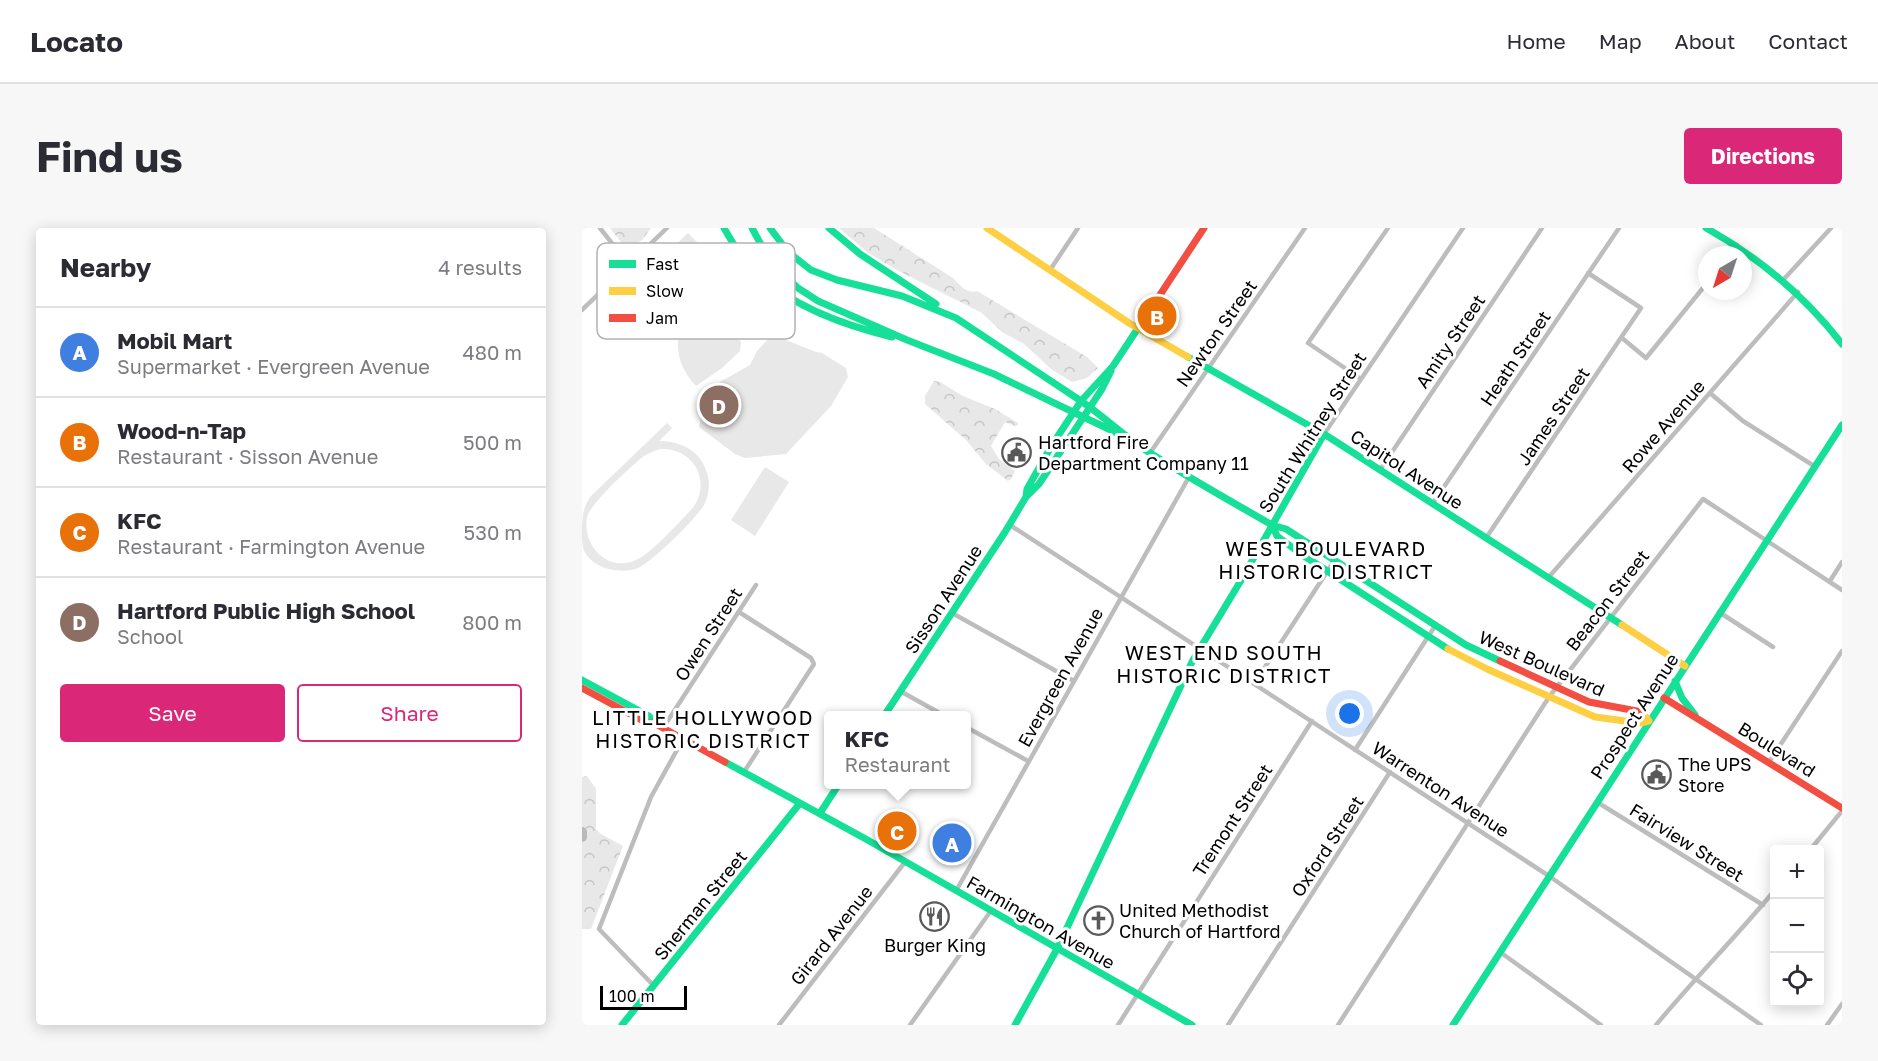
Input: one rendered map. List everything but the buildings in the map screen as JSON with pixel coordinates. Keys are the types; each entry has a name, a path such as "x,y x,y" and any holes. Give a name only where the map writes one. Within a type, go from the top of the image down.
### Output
{"main road":[{"path":"724,228 733,243"},
{"path":"752,228 761,243"},
{"path":"770,228 781,243"},
{"path":"829,228 870,261 956,318"},
{"name":"Capitol Avenue","path":"987,228 1138,328 1324,434 1685,666"},
{"name":"Sisson Avenue","path":"887,711 1010,525 1026,497 1027,489 1038,467 1073,412 1113,366 1204,228"},
{"path":"1706,228 1737,245 1784,279 1823,319 1842,344"},
{"path":"795,257 823,276 909,298 956,318"},
{"path":"795,285 825,304 907,340"},
{"path":"795,300 875,333 907,340"},
{"name":"West Boulevard","path":"956,318 1081,401 1150,453 1272,525 1281,526 1466,645 1599,706 1642,712 1649,721 1640,723 1602,719 1451,651 1277,536 1272,525"},
{"name":"West Boulevard","path":"907,340 994,374 1104,428 1122,434"},
{"name":"Sisson Avenue","path":"1026,497 1033,492 1083,417 1106,382 1113,366"},
{"name":"Prospect Avenue","path":"1452,1025 1842,424"},
{"name":"South Whitney Street","path":"1015,1025 1057,949 1200,648 1324,434"},
{"path":"1038,467 1046,472"},
{"path":"1487,669 1492,658"},
{"name":"Farmington Avenue","path":"582,680 649,716 654,723 820,813 990,912 1192,1025"},
{"name":"Boulevard","path":"1675,681 1685,702 1697,717"},
{"name":"Farmington Avenue","path":"582,688 647,723 654,723"},
{"name":"Boulevard","path":"1664,698 1842,810"},
{"path":"820,813 835,789"},
{"name":"Sherman Street","path":"622,1025 800,803"}],"street":[{"path":"600,228 612,243"},
{"path":"651,243 667,228"},
{"path":"1050,270 1078,228"},
{"name":"Newton Street","path":"1150,453 1305,228"},
{"path":"1361,379 1308,343 1388,228"},
{"name":"South Whitney Street","path":"1324,434 1463,228"},
{"name":"Amity Street","path":"1380,470 1542,228"},
{"name":"Heath Street","path":"1433,503 1619,228"},
{"path":"1784,279 1831,228"},
{"name":"James Street","path":"1486,538 1641,309 1588,273"},
{"name":"Rowe Avenue","path":"1548,578 1798,292"},
{"path":"1622,338 1646,358 1698,294"},
{"path":"582,310 597,295"},
{"path":"1710,393 1743,421 1814,466"},
{"name":"Evergreen Avenue","path":"956,891 1189,477"},
{"name":"Beacon Street","path":"1338,1025 1549,697 1703,499 1767,539"},
{"name":"Warrenton Avenue","path":"1010,525 1549,876 1761,1025"},
{"path":"1767,539 1842,590"},
{"path":"1254,684 1334,561"},
{"path":"1830,581 1842,562"},
{"name":"Owen Street","path":"663,728 756,585"},
{"path":"739,612 811,658 814,664 744,772"},
{"path":"1719,612 1773,647"},
{"path":"952,613 1074,681"},
{"path":"1355,750 1435,626"},
{"path":"1769,762 1842,651"},
{"path":"900,691 936,711"},
{"name":"Tremont Street","path":"1118,1025 1312,721"},
{"path":"971,730 1028,761"},
{"path":"654,986 599,929 651,797 683,739"},
{"name":"Oxford Street","path":"1228,1025 1390,772"},
{"name":"Fairview Street","path":"1597,802 1763,905"},
{"path":"1813,845 1842,810"},
{"name":"Girard Avenue","path":"779,1025 905,862"},
{"path":"1656,1025 1770,896"},
{"path":"910,1025 990,912"},
{"path":"1500,952 1601,1025"},
{"path":"1827,1025 1842,1004"}],"green space":[{"path":"610,228 651,228 637,243 622,243"},
{"path":"839,228 874,228 953,278 964,288 973,292 977,291 1087,357 1098,368 1087,378 1072,382 1051,369 1024,344 1002,332 982,313 893,268 867,252"},
{"path":"688,233 698,243 678,243"},
{"path":"679,339 738,339 741,342 740,351 722,368 696,386 682,364"},
{"path":"768,339 784,339 822,353 846,368 848,377 831,406 786,454 745,458 735,454 699,427 706,398 718,383 750,365 757,351"},
{"path":"934,381 995,409 1018,423 1015,426 1005,422 991,446 999,459 1015,471 1011,479 1008,481 986,464 966,440 925,404 925,396"},
{"path":"667,423 672,428 659,441 681,445 694,452 706,470 709,488 704,505 673,540 645,564 622,571 598,565 592,561 583,548 582,519 591,496","holes":["660,449 683,454 697,469 700,479 697,500 672,530 642,556 626,563 607,560 593,547 589,538 587,517 590,511 612,485 644,456"]},
{"path":"765,467 789,482 755,536 731,520"},
{"path":"587,776 596,789 596,829 623,846 591,929 582,929 582,777"}],"waterway":[{"path":"582,832 582,837"}],"traffic: fast":[{"path":"724,228 733,243"},
{"path":"752,228 760,243"},
{"path":"770,228 781,243"},
{"path":"829,228 860,254 936,304"},
{"path":"1706,228 1745,252 1780,279 1812,309 1842,344"},
{"path":"795,257 811,270 837,280 902,296 956,318 1081,401"},
{"path":"795,285 818,301 907,340 994,374 1073,412"},
{"path":"795,301 840,321 892,337"},
{"path":"887,711 1005,532 1026,497 1027,489 1052,445 1081,401 1113,366 1154,304"},
{"path":"1188,357 1324,434 1622,625"},
{"path":"1026,497 1039,484 1102,389 1111,371"},
{"path":"1081,401 1160,459 1272,525 1286,529 1466,645 1500,661"},
{"path":"1073,412 1119,434"},
{"path":"1453,1025 1842,425"},
{"path":"1015,1025 1057,949 1193,660 1324,434"},
{"path":"1272,525 1277,536 1301,554 1448,649"},
{"path":"582,680 649,716 654,723"},
{"path":"1675,681 1682,698 1695,715"},
{"path":"725,762 864,838 1192,1025"},
{"path":"820,813 836,789"},
{"path":"622,1025 800,803"}],"traffic: slow":[{"path":"987,228 1129,323 1188,357"},
{"path":"1622,625 1685,666"},
{"path":"1448,649 1595,717 1640,723 1649,721 1642,712"}],"traffic: jam":[{"path":"1154,304 1204,228"},
{"path":"1500,661 1589,702 1642,712"},
{"path":"582,688 647,723 654,723 725,762"},
{"path":"1664,698 1842,808"}],"place":[{"name":"Wood-n-Tap","path":"1157,316"},
{"name":"Hartford Public High School","path":"719,405"},
{"name":"Hartford Fire Department Company 11","path":"1017,452"},
{"name":"The UPS Store","path":"1657,774"},
{"name":"KFC","path":"897,831"},
{"name":"Mobil Mart","path":"952,843"},
{"name":"Burger King","path":"935,916"},
{"name":"United Methodist Church of Hartford","path":"1098,920"}],"district":[{"name":"WEST BOULEVARD HISTORIC DISTRICT","path":"1326,560"},
{"name":"WEST END SOUTH HISTORIC DISTRICT","path":"1224,664"},
{"name":"LITTLE HOLLYWOOD HISTORIC DISTRICT","path":"703,728"}]}
